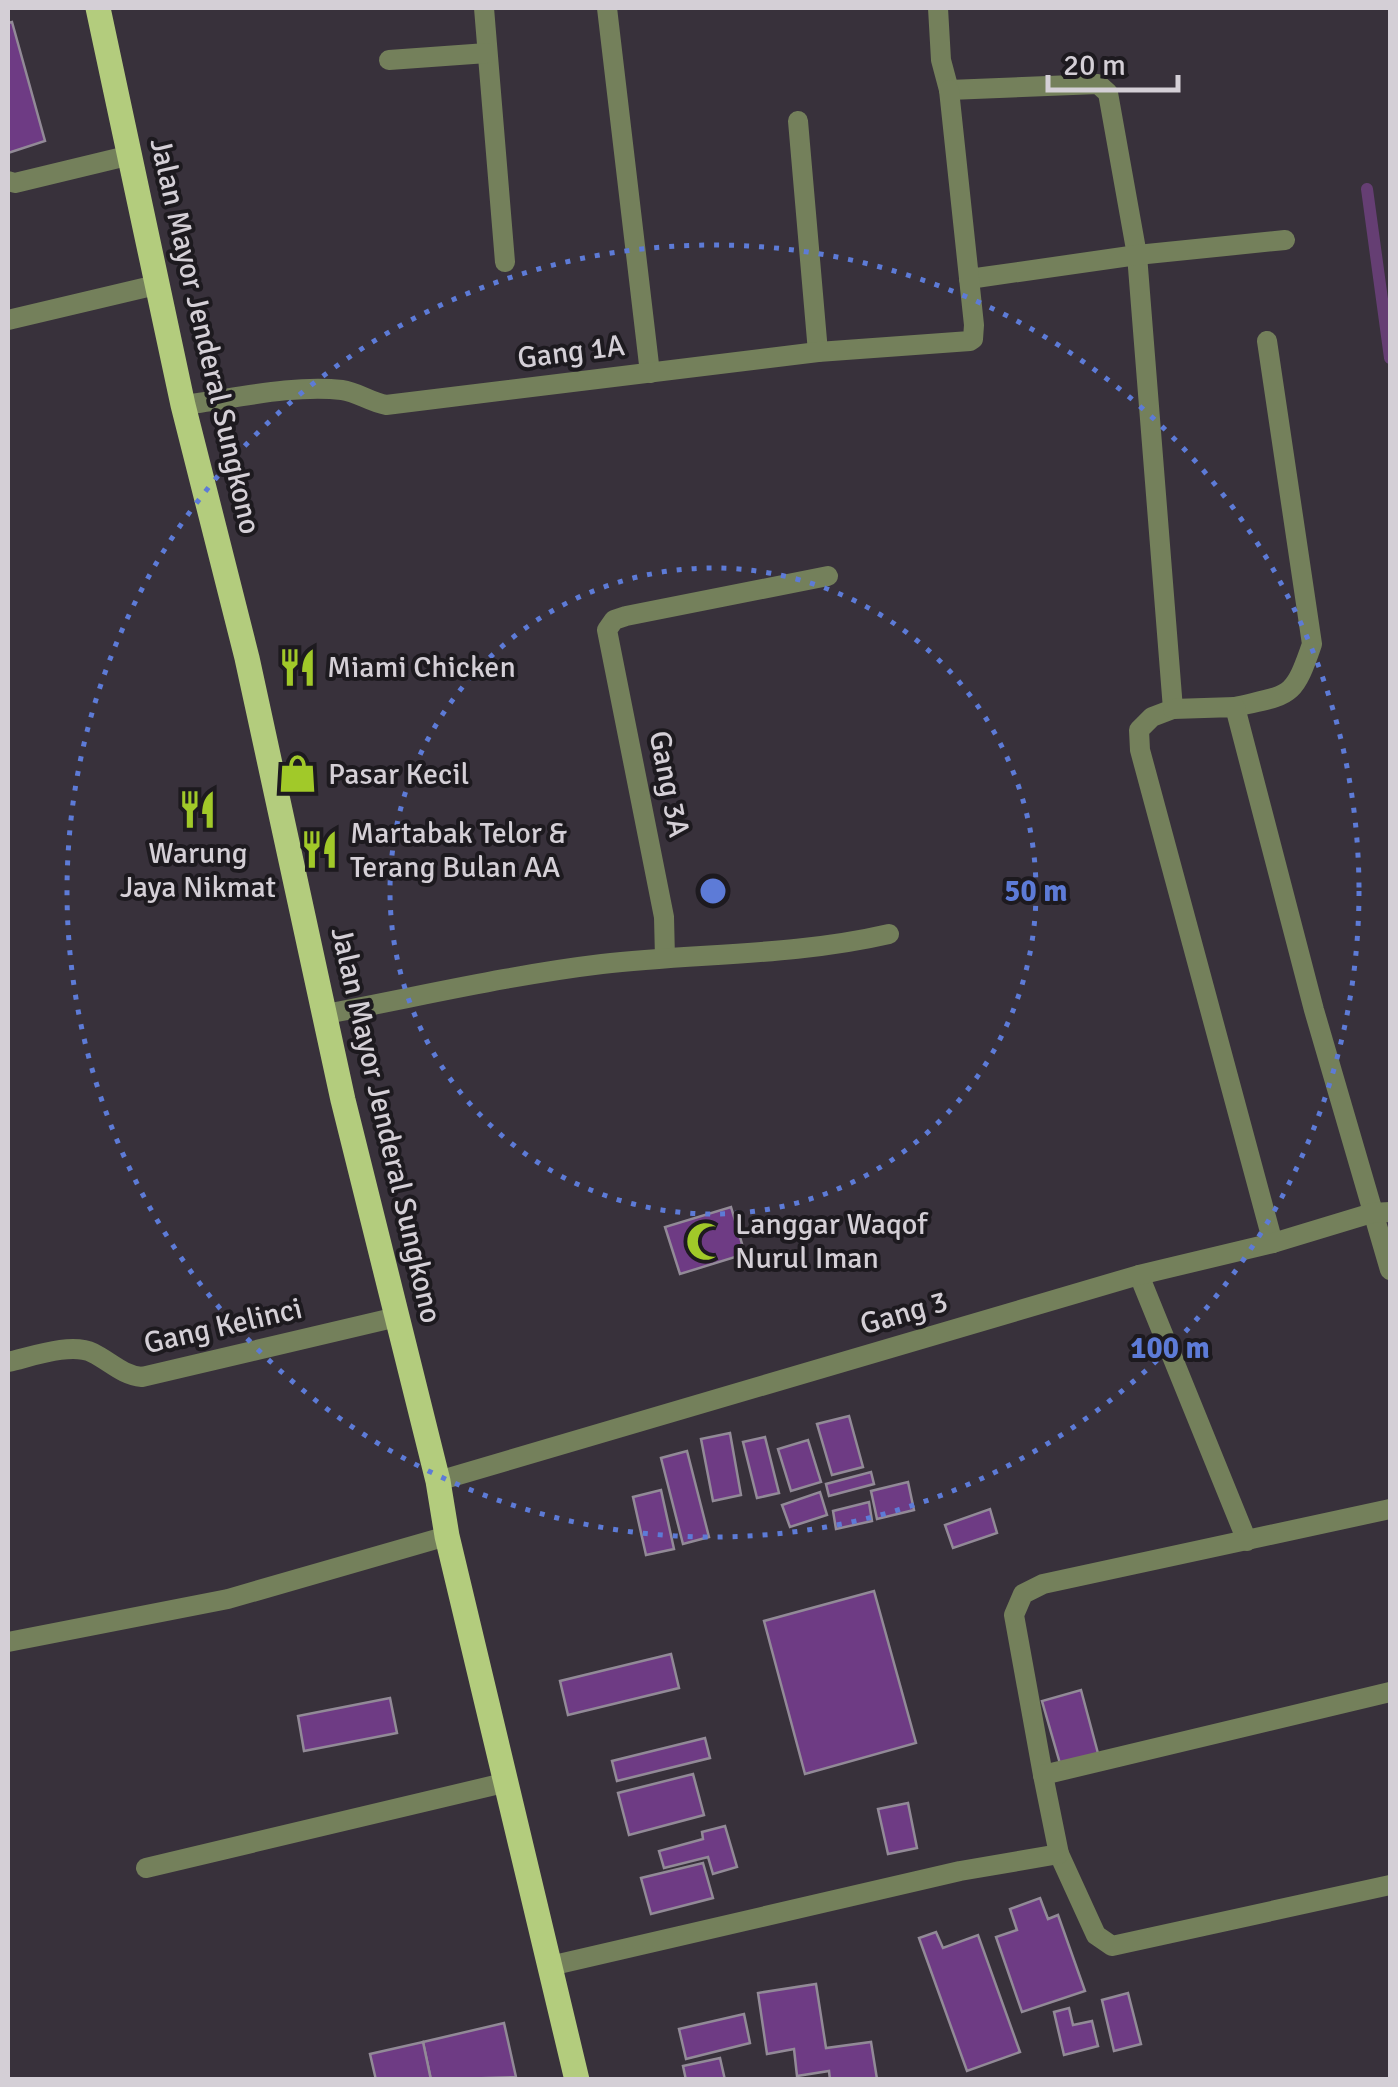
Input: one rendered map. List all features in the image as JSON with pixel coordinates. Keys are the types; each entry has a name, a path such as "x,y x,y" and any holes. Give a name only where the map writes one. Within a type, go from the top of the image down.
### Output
{"main road":[{"name":"Jalan Mayor Jenderal Sungkono","path":"98,8 156,285 247,658 343,1100 438,1481 447,1536 577,2080"}],"street":[{"path":"484,8 505,262"},
{"path":"607,8 650,373"},
{"path":"938,8 969,279 1137,255 1285,240"},
{"path":"390,60 488,53"},
{"path":"950,90 1098,84 1104,87 1137,255 1172,709"},
{"path":"798,121 818,352"},
{"path":"8,181 15,184 132,156"},
{"name":"Gang 1A","path":"183,404 318,388 347,390 369,402 386,405 818,352 970,341 974,325 969,279"},
{"path":"8,320 156,285"},
{"path":"1267,342 1312,644 1300,679 1288,694 1236,707 1172,709 1152,716 1139,730 1140,750 1273,1243"},
{"name":"Gang 3A","path":"665,958 664,916 607,630 614,620 626,616 828,576"},
{"path":"1236,707 1314,1010 1381,1213 1390,1270"},
{"path":"326,1014 599,964 769,954 889,934"},
{"name":"Gang 3","path":"438,1481 1138,1275 1381,1213"},
{"path":"1138,1275 1247,1541"},
{"name":"Gang Kelinci","path":"8,1362 80,1349 92,1352 122,1372 142,1377 397,1317"},
{"path":"1390,1509 1043,1584 1022,1594 1014,1615 1059,1854 1096,1935 1112,1946 1390,1885"},
{"path":"8,1642 228,1599 447,1536"},
{"path":"1043,1775 1390,1692"},
{"path":"146,1868 508,1782"},
{"path":"550,1966 960,1871 1059,1854"}],"building":[{"path":"12,22 45,141 8,153 8,23"},
{"name":"Langgar Waqof Nurul Iman","path":"731,1207 745,1254 680,1274 665,1227"},
{"path":"849,1416 863,1467 832,1475 817,1424"},
{"path":"730,1433 741,1495 713,1501 701,1439"},
{"path":"765,1437 779,1493 757,1498 743,1442"},
{"path":"808,1440 821,1482 791,1491 778,1449"},
{"path":"687,1451 709,1537 683,1544 661,1458"},
{"path":"871,1472 874,1484 829,1496 826,1484"},
{"path":"908,1482 914,1510 877,1519 871,1491"},
{"path":"661,1490 674,1549 646,1555 633,1497"},
{"path":"820,1492 827,1515 790,1527 782,1505"},
{"path":"869,1502 872,1521 836,1529 833,1511"},
{"path":"990,1509 997,1533 953,1548 945,1525"},
{"path":"874,1591 916,1743 805,1774 764,1621"},
{"path":"671,1654 679,1688 568,1715 560,1681"},
{"path":"1081,1690 1099,1757 1061,1767 1042,1701"},
{"path":"390,1698 397,1733 304,1751 298,1716"},
{"path":"705,1738 710,1758 617,1781 612,1761"},
{"path":"693,1774 704,1815 629,1835 618,1793"},
{"path":"908,1803 917,1848 888,1854 878,1809"},
{"path":"725,1826 737,1867 713,1874 708,1857 664,1868 659,1851 703,1839 702,1832"},
{"path":"703,1863 713,1898 651,1914 641,1878"},
{"path":"1040,1898 1048,1919 1058,1915 1085,1991 1022,2012 996,1937 1017,1930 1010,1909"},
{"path":"936,1932 943,1948 978,1935 1020,2052 967,2071 919,1938"},
{"path":"816,1984 826,2048 871,2042 877,2079 830,2080 829,2071 797,2076 794,2049 767,2054 758,1993"},
{"path":"1128,1993 1141,2044 1114,2051 1102,2000"},
{"path":"1069,2008 1073,2025 1092,2021 1098,2046 1064,2055 1054,2012"},
{"path":"744,2014 750,2043 686,2059 679,2029"},
{"path":"504,2023 516,2077 431,2080 423,2042"},
{"path":"423,2042 431,2080 376,2080 370,2054"},
{"path":"720,2058 725,2080 686,2080 683,2066"}],"waterway":[{"path":"1367,189 1390,358"}],"place":[{"name":"Miami Chicken","path":"297,667"},
{"name":"Pasar Kecil","path":"298,774"},
{"name":"Warung Jaya Nikmat","path":"198,809"},
{"name":"Martabak Telor & Terang Bulan AA","path":"320,850"},
{"name":"Langgar Waqof Nurul Iman","path":"705,1241"}]}
